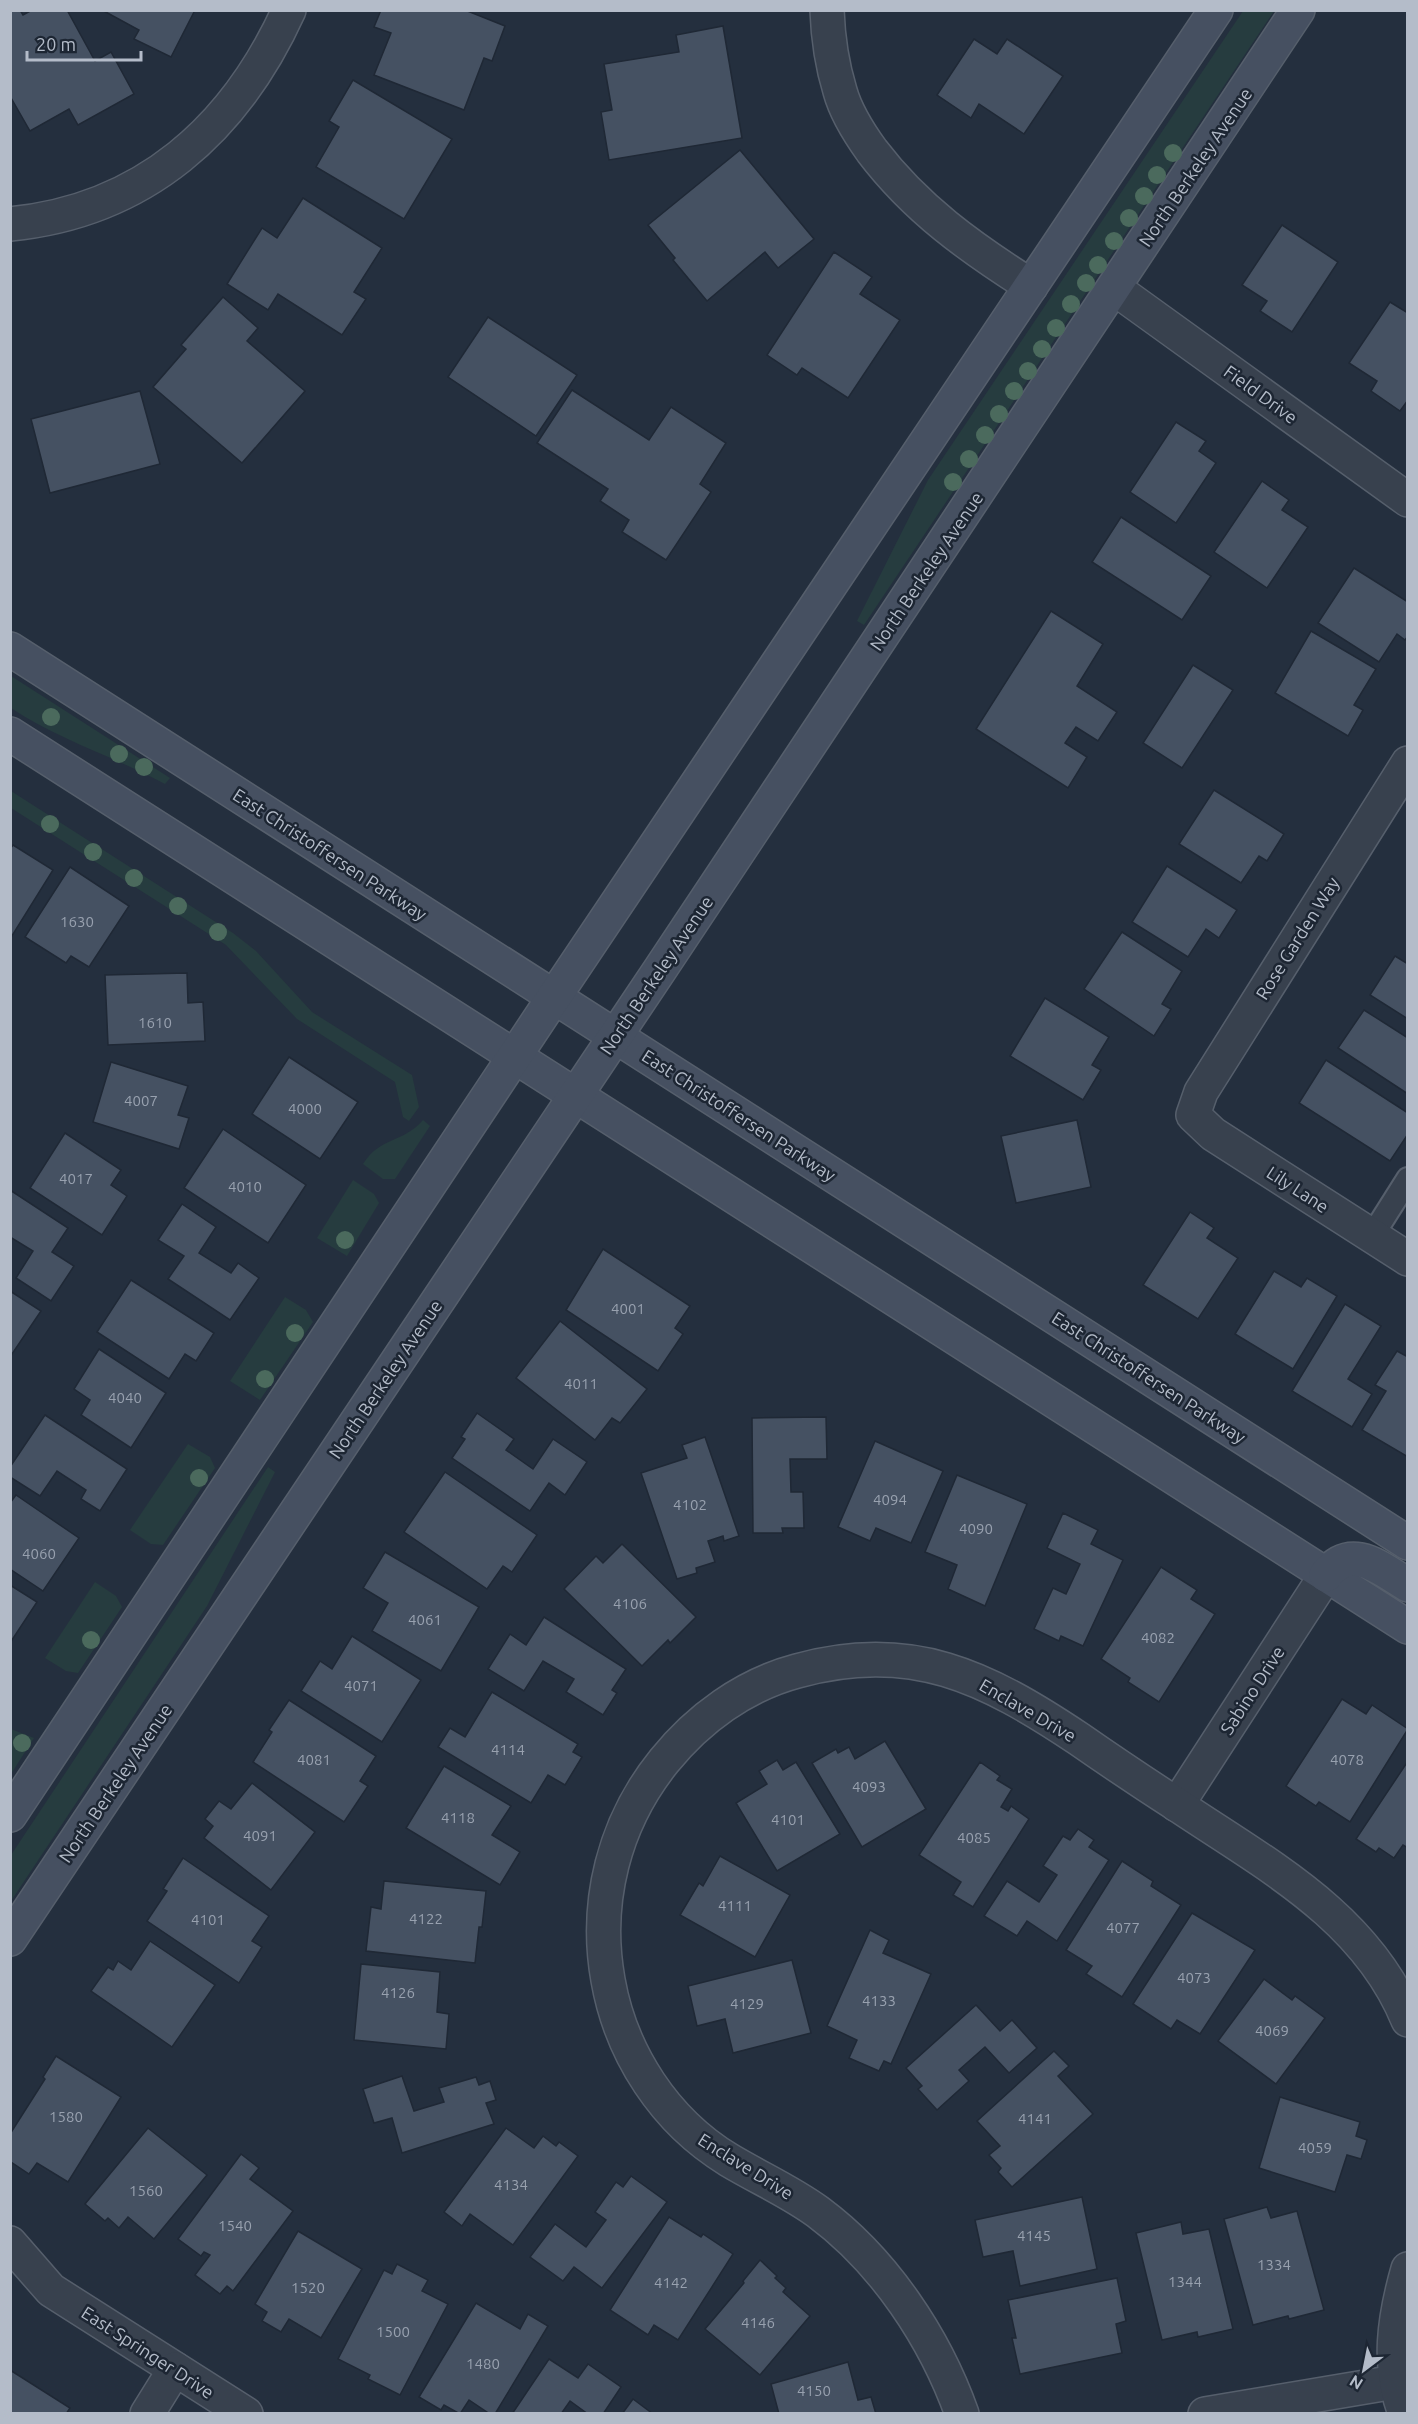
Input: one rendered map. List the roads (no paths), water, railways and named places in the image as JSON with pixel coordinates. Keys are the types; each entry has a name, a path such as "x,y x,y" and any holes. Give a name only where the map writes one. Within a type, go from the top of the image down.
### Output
{"street":[{"path":"10,224 52,219 89,207 160,172 190,149 241,96 259,69 289,10"},
{"path":"827,10 832,60 840,93 864,140 899,185 928,214 966,244 1031,286"},
{"path":"10,1815 554,997 1216,10"},
{"name":"North Berkeley Avenue","path":"10,1939 1298,10"},
{"name":"Field Drive","path":"1114,288 1407,500"},
{"name":"East Christoffersen Parkway","path":"10,649 1407,1543"},
{"path":"10,734 1407,1627"},
{"name":"Rose Garden Way","path":"1192,1115 1201,1092 1407,763"},
{"name":"Lily Lane","path":"1192,1115 1213,1134 1407,1259"},
{"path":"1326,1575 1340,1562 1355,1559 1371,1563 1407,1585"},
{"name":"Sabino Drive","path":"1177,1805 1326,1575"},
{"name":"Enclave Drive","path":"962,2414 948,2378 929,2343 873,2263 821,2214 700,2140 659,2097 643,2073 616,2016 605,1961 605,1907 612,1865 621,1831 633,1806 661,1765 678,1745 716,1711 760,1684 784,1674 839,1661 896,1659 976,1679 1038,1712 1288,1878 1335,1916 1373,1958 1388,1981 1407,2020"},
{"name":"East Springer Drive","path":"10,2243 51,2290 246,2414"},
{"path":"1405,2414 1395,2382 1394,2338 1398,2307 1407,2269"},
{"name":"East Springer Drive","path":"10,2279 51,2290"},
{"path":"147,2414 175,2369"},
{"path":"1205,2414 1395,2382"}],"lane":[{"path":"1372,1236 1407,1179"}]}
